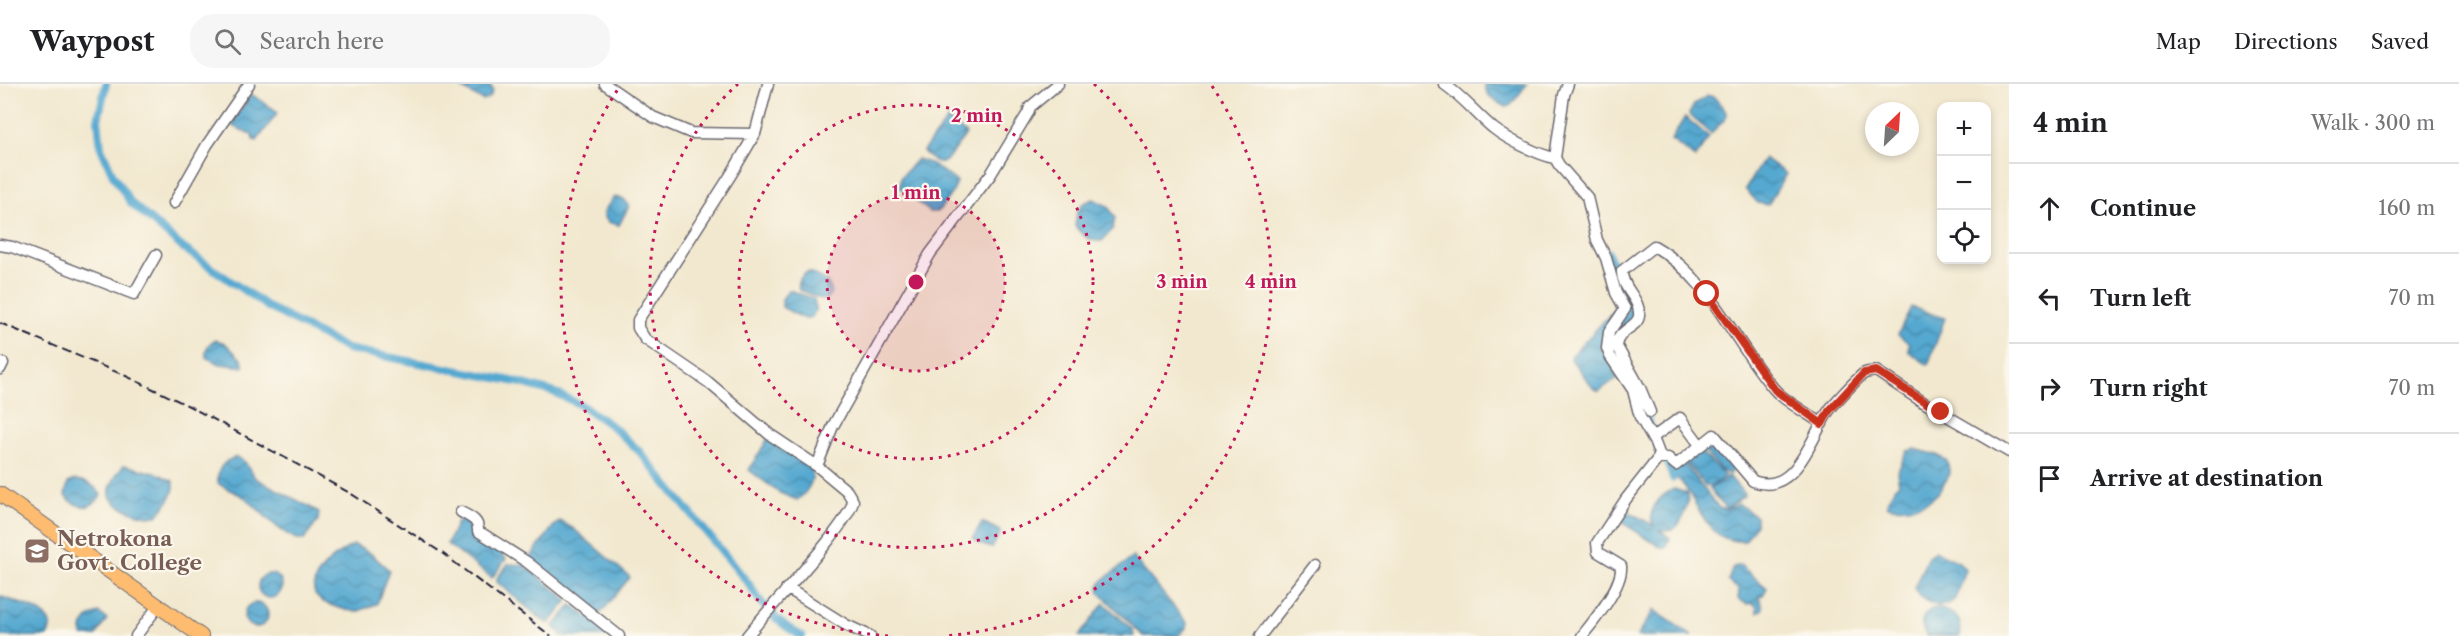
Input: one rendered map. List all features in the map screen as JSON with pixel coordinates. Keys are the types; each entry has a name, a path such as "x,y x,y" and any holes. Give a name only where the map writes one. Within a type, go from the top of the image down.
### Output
{"main road":[{"path":"0,494 201,636"}],"street":[{"path":"174,203 207,145 249,84"},
{"path":"605,84 653,117 691,133 755,134"},
{"path":"748,635 828,540 853,501 847,491 817,466 769,434 708,382 645,339 638,328 638,320 755,134 768,84"},
{"path":"817,466 833,426 930,254 991,174 1030,107 1058,84"},
{"path":"1444,84 1461,95 1494,128 1545,156 1555,158"},
{"path":"1568,84 1564,95 1555,158 1587,197 1597,240 1608,264 1616,293 1625,309 1609,332 1610,356 1633,390 1640,417 1656,435 1659,451 1664,458 1676,465 1714,435 1753,481 1773,483 1786,477 1805,456 1829,411 1864,373 1876,371 1923,402 2009,452"},
{"path":"0,245 12,247 134,294 156,255"},
{"path":"1650,412 1640,388 1616,345 1622,332 1638,322 1639,318 1634,299 1622,280 1622,271 1654,246 1682,266 1707,294 1775,390 1822,424"},
{"path":"1656,435 1680,418 1700,445"},
{"path":"1582,636 1599,614 1621,576 1621,566 1598,552 1597,543 1626,499 1664,458"},
{"path":"461,512 476,521 481,534 527,562 619,636"},
{"path":"1260,636 1315,566"},
{"path":"785,591 870,636"},
{"path":"136,636 159,605"}],"water":[{"path":"458,84 490,84 493,91 490,97 483,101"},
{"path":"1485,84 1527,84 1507,107 1486,92"},
{"path":"251,94 278,112 257,141 253,140 252,135 231,125"},
{"path":"1707,96 1713,96 1726,111 1726,118 1711,134 1689,114 1694,105"},
{"path":"1685,117 1709,137 1695,158 1671,140"},
{"path":"948,119 966,134 946,161 936,162 923,151"},
{"path":"1764,158 1786,174 1768,205 1758,203 1745,189"},
{"path":"917,159 932,164 957,182 938,212 930,212 899,187 901,177"},
{"path":"614,197 624,199 629,206 619,225 608,222 604,216 604,211"},
{"path":"1093,199 1108,206 1115,218 1113,229 1102,241 1087,238 1075,226 1077,213 1082,204"},
{"path":"808,272 823,279 830,287 829,296 824,300 799,290 800,279"},
{"path":"789,290 814,299 816,309 812,317 804,319 782,307 782,299"},
{"path":"1618,306 1621,307 1603,341 1602,348 1617,378 1599,391 1593,388 1571,359 1572,355"},
{"path":"1911,307 1945,318 1928,365 1908,351 1909,343 1898,335"},
{"path":"216,340 225,343 243,361 243,367 220,364 207,358 207,347"},
{"path":"768,438 812,469 813,474 809,487 797,500 780,493 749,470"},
{"path":"1713,438 1736,467 1729,474 1722,471 1701,447"},
{"path":"1915,449 1937,455 1947,461 1950,474 1932,499 1907,507 1888,506 1887,503 1894,488 1899,483 1897,473 1907,451"},
{"path":"1699,450 1725,476 1710,487 1706,486 1685,462"},
{"path":"237,457 245,462 255,478 319,512 318,521 304,540 297,539 281,530 247,499 218,483 218,473 222,466 228,460"},
{"path":"1681,464 1685,465 1719,508 1726,510 1738,504 1756,516 1756,525 1745,541 1722,537 1707,523 1673,472"},
{"path":"124,465 159,474 173,481 172,495 157,516 131,511 112,500 110,487"},
{"path":"1729,476 1745,495 1726,509 1709,489"},
{"path":"75,480 93,486 101,495 88,506 74,503 65,496 68,483"},
{"path":"1674,489 1686,493 1687,501 1685,512 1677,526 1670,531 1659,530 1670,538 1666,548 1660,547 1623,523 1626,514 1630,512 1654,526 1651,515 1655,505 1664,495"},
{"path":"461,518 475,527 479,538 499,551 506,559 492,578 447,544"},
{"path":"560,521 574,529 630,577 598,614 529,559"},
{"path":"982,522 1000,531 992,548 980,544 973,538"},
{"path":"354,545 370,553 389,570 377,604 356,612 325,602 317,597 314,590 315,582 325,566"},
{"path":"1935,551 1959,562 1965,569 1955,599 1938,606 1927,602 1914,588 1928,556"},
{"path":"1133,557 1188,624 1178,636 1143,636 1100,593 1099,586 1103,580"},
{"path":"508,564 524,565 568,600 550,623 546,623 497,582 497,578"},
{"path":"1740,565 1767,588 1763,595 1759,596 1762,611 1757,613 1757,607 1753,603 1747,604 1738,599 1739,590 1728,581 1733,567"},
{"path":"270,574 275,575 281,581 281,591 275,597 270,598 265,597 259,591 258,586 259,581 265,575"},
{"path":"0,596 28,606 42,614 51,625 48,636 0,636"},
{"path":"256,603 261,604 267,610 267,620 261,626 256,627 251,626 245,620 244,615 245,610 251,604"},
{"path":"1104,603 1133,630 1134,636 1079,636"},
{"path":"572,605 612,636 562,636 554,626"},
{"path":"1936,608 1956,616 1960,624 1960,636 1927,636 1922,623 1923,619 1927,612"},
{"path":"1654,610 1692,636 1637,636"},
{"path":"99,613 107,619 96,636 83,636 82,628 86,621"}],"waterway":[{"path":"106,84 98,120 101,148 113,175 131,203 183,248 268,307 347,349 517,382 553,392 583,406 613,427 639,451 749,584 765,607 785,626 802,636"},
{"path":"1608,253 1631,312 1617,333"},
{"path":"1642,407 1653,432"},
{"path":"1666,459 1673,478"}],"railway":[{"path":"0,323 126,376 189,406 350,493 442,553 551,636"}],"place":[{"name":"Netrokona Govt. College","path":"37,551"}],"route":[{"path":"1707,294 1775,390 1822,424 1829,411 1864,373 1876,371 1941,412"}]}
